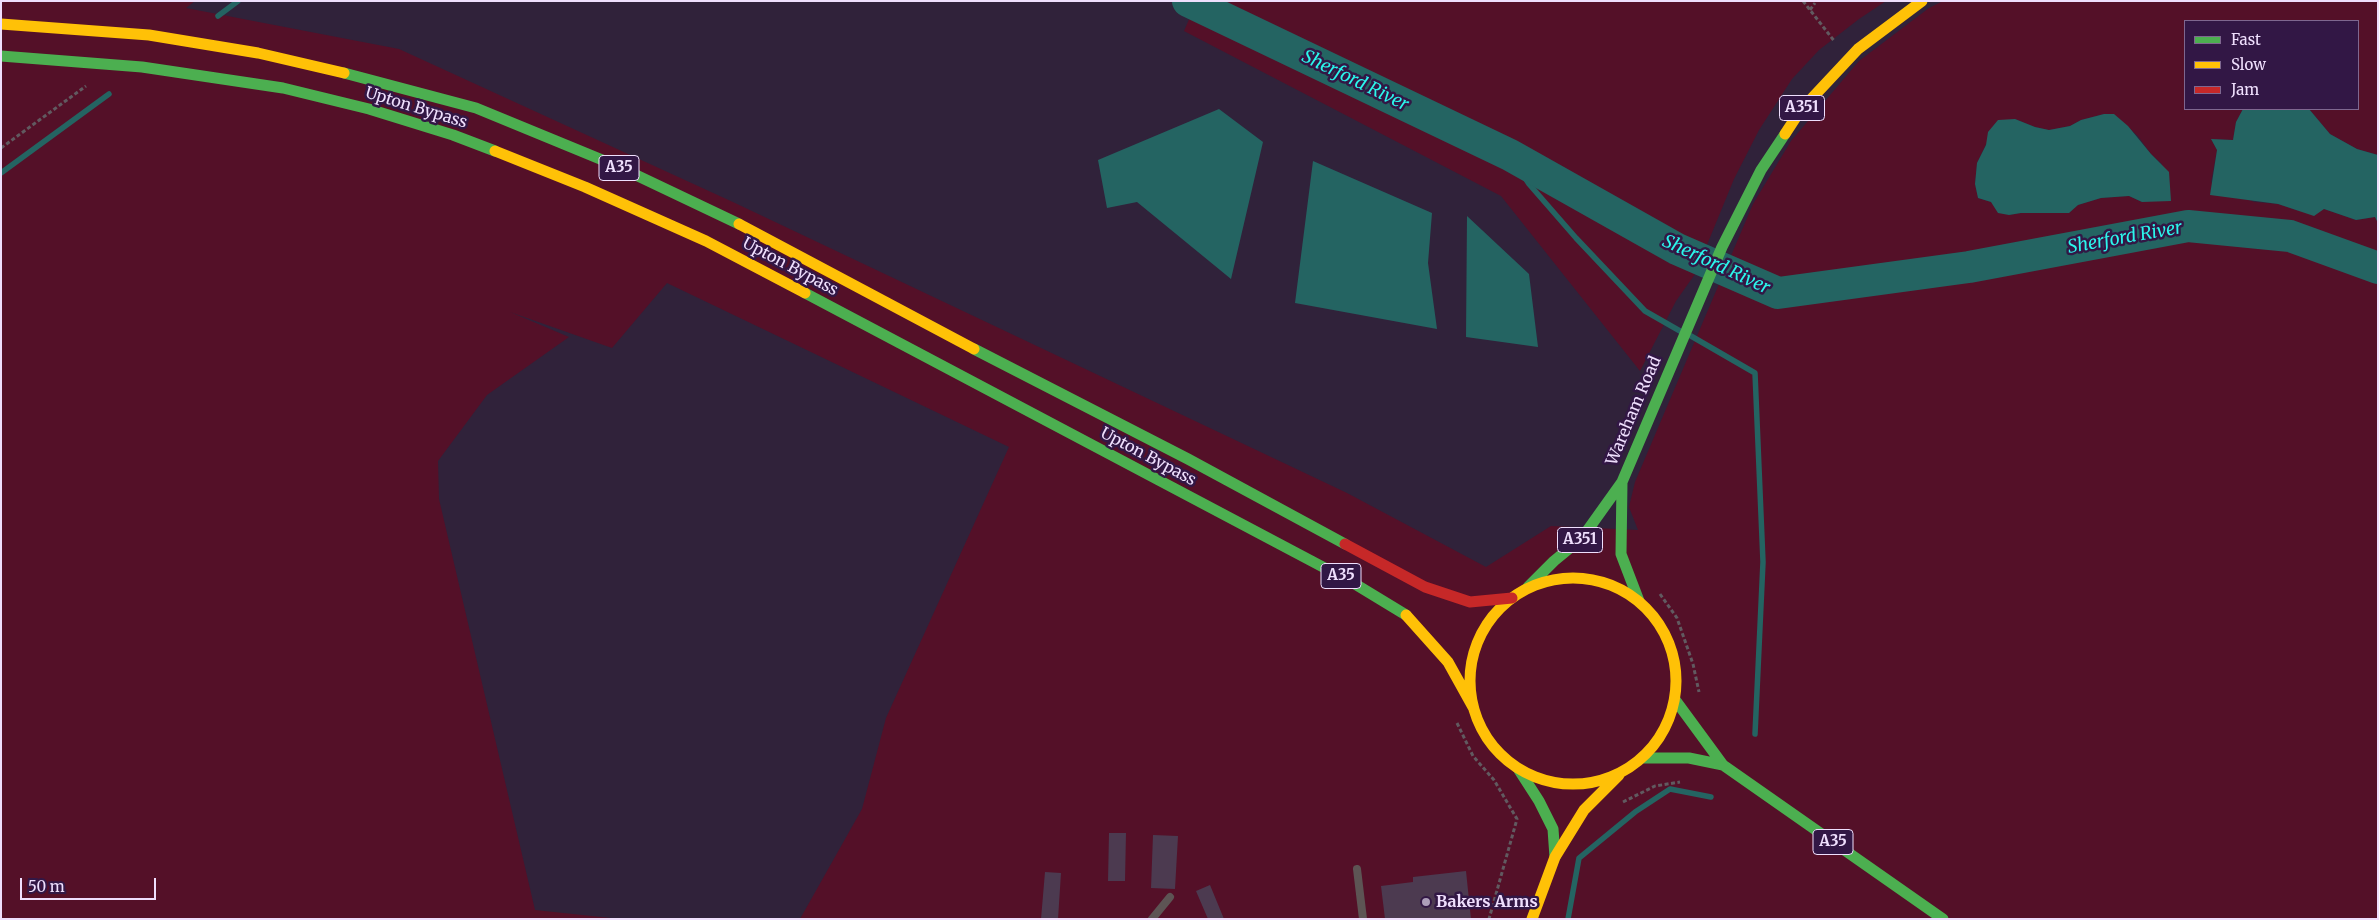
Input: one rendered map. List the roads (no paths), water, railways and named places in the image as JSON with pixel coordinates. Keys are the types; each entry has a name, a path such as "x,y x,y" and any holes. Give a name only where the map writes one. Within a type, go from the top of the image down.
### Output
{"main road":[{"name":"Wareham Road","path":"1528,587 1554,561 1582,538 1622,482 1722,247 1761,170 1800,110 1858,48 1922,1"},
{"name":"Upton Bypass","path":"1,24 149,35 258,53 379,81 476,108 617,166 722,215 968,346 1188,459 1425,587 1470,602 1512,598"},
{"name":"Upton Bypass","path":"1,56 142,67 284,88 369,109 453,135 585,187 706,241 1355,584 1406,616 1448,662 1473,707"},
{"name":"Wareham Road","path":"1622,482 1621,554 1639,601"},
{"path":"1532,919 1555,857 1584,810 1619,775 1644,758 1664,732 1676,701 1677,673 1671,646 1658,621 1639,601 1610,584 1577,578 1554,579 1528,587 1512,598 1494,615 1480,636 1472,658 1470,683 1473,707 1483,732 1498,753 1519,770 1551,783 1586,785 1619,775"},
{"name":"A35","path":"1676,701 1723,765 1943,919"},
{"name":"A35","path":"1644,758 1689,758 1723,765"},
{"path":"1519,770 1539,801 1553,829 1555,857"}],"lane":[{"path":"1357,869 1363,919"},
{"path":"1152,919 1170,897"}],"waterway":[{"path":"218,16 238,1"},
{"name":"Sherford River","path":"1188,1 1510,155 1677,249 1778,293 1969,267 2188,226 2290,236 2378,268"},
{"path":"1,173 109,94"},
{"path":"1510,155 1529,184 1576,238 1645,311 1680,331"},
{"path":"1691,336 1755,373 1763,562 1755,734"},
{"path":"1568,919 1579,858 1635,812 1670,789 1711,797"}],"place":[{"name":"Bakers Arms","path":"1426,902"}]}
